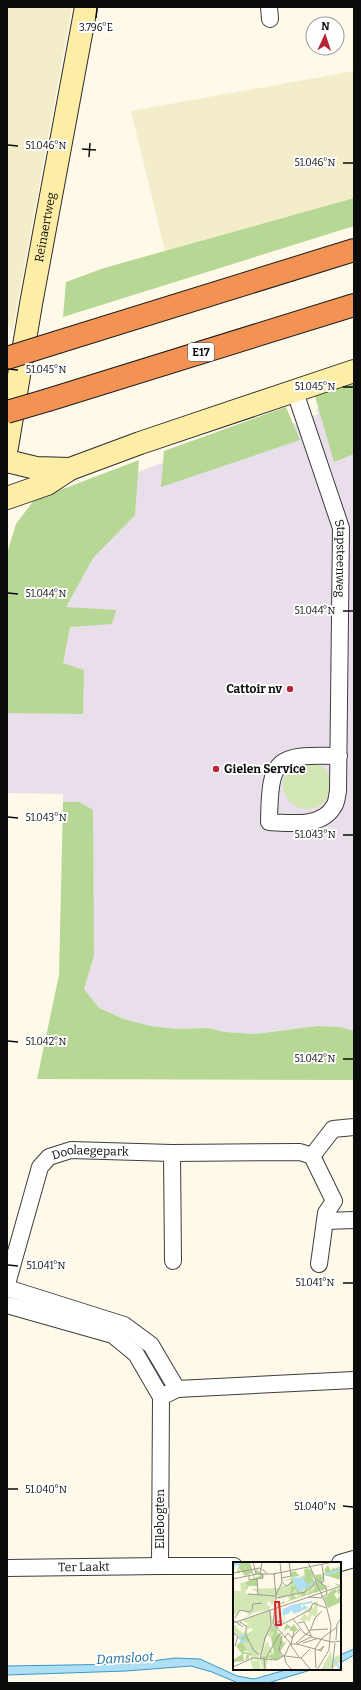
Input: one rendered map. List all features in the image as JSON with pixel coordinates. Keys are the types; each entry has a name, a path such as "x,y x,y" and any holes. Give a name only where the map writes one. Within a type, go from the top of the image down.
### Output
{"highway":[{"path":"7,358 354,250"},
{"name":"E17","path":"7,412 354,305"}],"main road":[{"name":"Reinaertweg","path":"7,447 31,304 86,7"},
{"path":"7,498 47,484 70,469 140,443 354,371"},
{"path":"7,461 36,468 70,469"}],"street":[{"name":"Stapsteenweg","path":"295,392 341,528 339,756 338,791 334,806 323,818 308,823 269,822 269,789 272,775 280,764 290,757 305,755 339,756"},
{"path":"354,1127 332,1129 312,1156 334,1201 350,1214 354,1215"},
{"name":"Doolaegepark","path":"7,1284 40,1167 49,1156 71,1150 172,1153 300,1152 312,1156"},
{"path":"172,1153 173,1261"},
{"path":"319,1264 326,1213 334,1201"},
{"path":"325,1221 354,1220"},
{"path":"7,1288 124,1325 151,1345 177,1389"},
{"name":"Ellebogten","path":"7,1305 113,1334 136,1354 161,1398 160,1566 233,1566"},
{"path":"161,1398 177,1389 354,1380"},
{"path":"341,1563 354,1559"},
{"name":"Ter Laakt","path":"7,1568 160,1566"}],"shaded area":[{"path":"7,7 72,7 12,333 7,320"},
{"path":"354,71 354,198 165,251 131,111"},
{"path":"354,396 354,1031 340,1027 317,1026 255,1034 225,1032 208,1028 177,1029 149,1026 124,1019 99,1008 84,989 94,956 79,802 63,802 63,794 7,793 7,604 56,501 250,432 292,424 318,414 316,409"}],"green space":[{"path":"354,198 354,226 63,317 66,282 104,268"},
{"path":"354,379 354,454 334,462 314,393"},
{"path":"286,407 300,440 161,487 164,451"},
{"path":"139,460 135,515 93,558 66,607 116,610 112,624 70,627 63,663 84,670 83,714 7,713 7,553 16,524 34,500"},
{"path":"307,761 316,763 324,768 329,776 331,785 329,794 324,802 316,807 307,809 298,807 290,802 285,794 283,785 285,776 290,768 298,763"},
{"path":"63,802 79,802 93,810 94,956 84,989 99,1008 124,1019 150,1026 177,1029 208,1028 225,1032 255,1034 317,1026 340,1027 354,1031 354,1080 37,1079 59,975"}],"water":[{"path":"354,1649 354,1655 341,1662 341,1655"},
{"path":"175,1658 200,1659 237,1676 254,1679 286,1670 311,1670 268,1683 238,1683 212,1672 191,1666 126,1671 7,1675 7,1666 128,1664"}],"place":[{"name":"Cattoir nv","path":"290,689"},
{"name":"Gielen Service","path":"216,769"}],"water label":[{"name":"Damsloot","path":"125,1658"}]}
